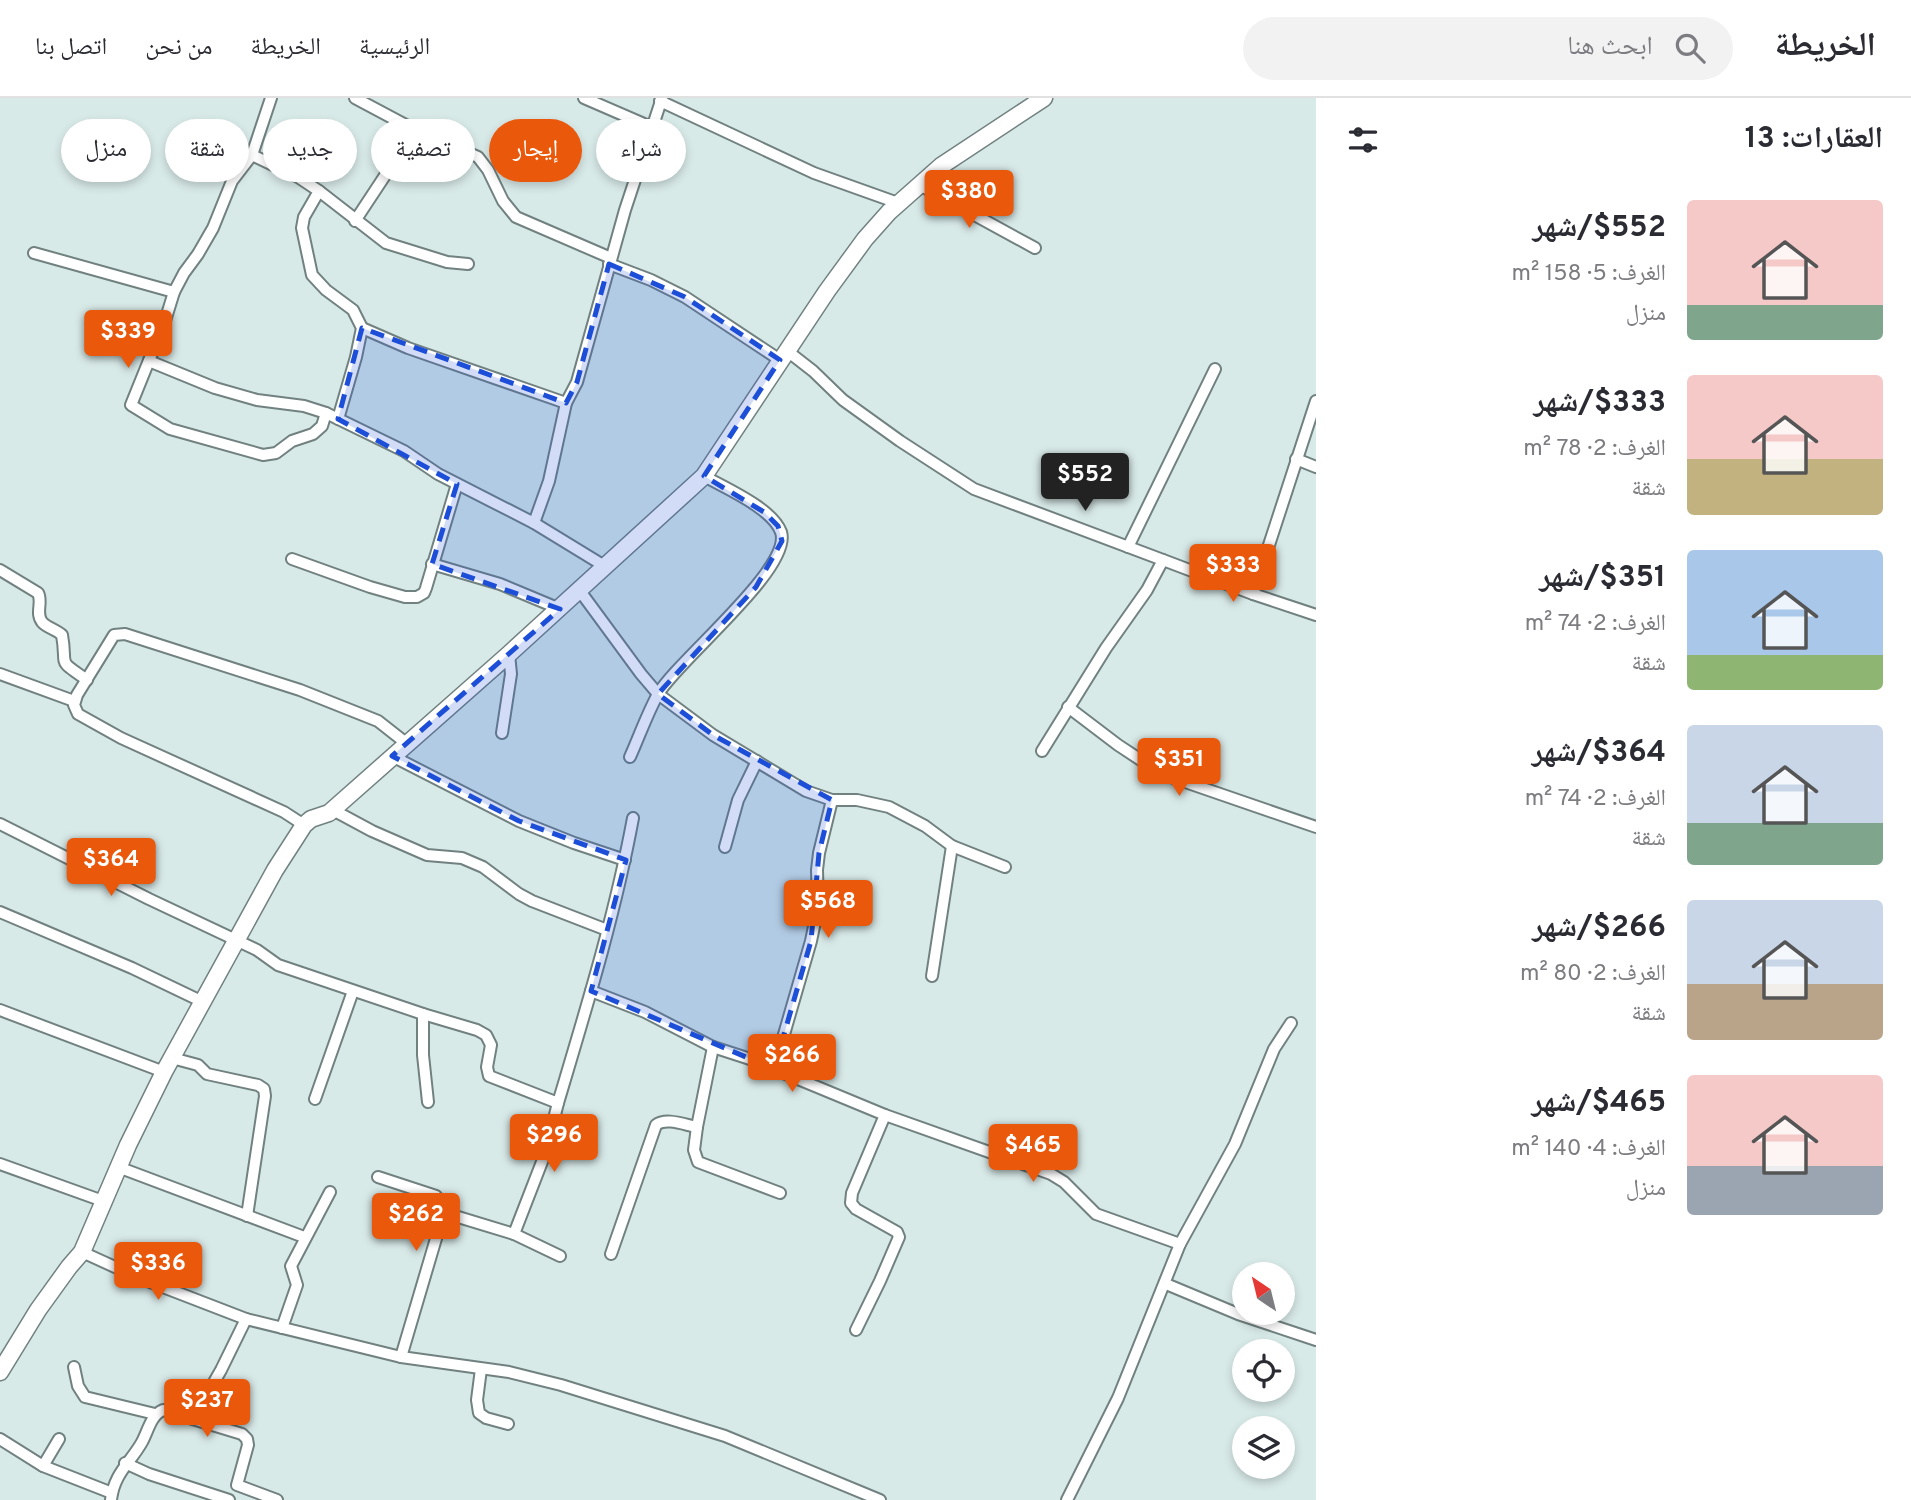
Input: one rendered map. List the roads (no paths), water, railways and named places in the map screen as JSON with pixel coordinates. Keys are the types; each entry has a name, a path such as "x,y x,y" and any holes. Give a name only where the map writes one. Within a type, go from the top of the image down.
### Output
{"street":[{"path":"271,98 252,155 232,181 213,228 174,292 131,405 170,429 250,453 269,455 292,441 313,434 322,426 326,413"},
{"path":"355,98 394,119"},
{"path":"584,98 633,119"},
{"path":"2,1363 82,1252 118,1167 168,1065 275,870 304,825 333,810 704,476 849,260 898,204 941,166 1044,98"},
{"path":"654,119 661,100 814,173 898,204"},
{"path":"252,155 298,177 376,237 399,249 447,262 468,264"},
{"path":"475,156 488,170 503,201 516,217 685,296 813,371 843,400 974,489 1316,615"},
{"path":"355,221 381,182"},
{"path":"534,523 550,481 566,403 577,382 634,182"},
{"path":"918,184 1035,248"},
{"path":"319,191 303,217 302,228 312,275 326,290 353,310 362,328 338,419"},
{"path":"33,253 174,292"},
{"path":"362,328 408,348 566,403"},
{"path":"149,361 215,388 326,413 404,451 457,484 534,523 606,567"},
{"path":"1128,547 1215,369"},
{"path":"1253,594 1316,401"},
{"path":"1296,459 1316,467"},
{"path":"630,757 658,694 676,670 755,587 777,554 782,541 778,526 764,512 704,476"},
{"path":"292,559 370,587 405,597 418,597 424,593 457,484"},
{"path":"1042,751 1163,560"},
{"path":"432,564 500,584 559,609"},
{"path":"0,570 38,593 41,599 38,612 41,621 62,635 62,661 65,666 87,680"},
{"path":"580,590 658,694 713,735 800,787 832,800 858,800 889,807 925,826 952,846 1004,867"},
{"path":"304,825 284,812 221,785 78,714 74,701 114,635 125,634 300,690 378,721 406,743"},
{"path":"502,733 511,674 509,654"},
{"path":"0,674 74,701"},
{"path":"1068,707 1162,774 1316,827"},
{"path":"392,756 519,821 625,860"},
{"path":"726,847 738,800 757,761"},
{"path":"774,1069 811,941 818,907 819,853 832,800"},
{"path":"333,810 372,831 427,855 462,858 483,867 525,897 607,930"},
{"path":"514,1234 545,1154 607,930 633,818"},
{"path":"0,824 261,952 278,965 477,1030 486,1035 491,1045 487,1067 489,1076 558,1103"},
{"path":"932,976 952,846"},
{"path":"0,912 120,962 203,1002"},
{"path":"315,1099 353,991"},
{"path":"591,991 645,1012 713,1047 885,1115 1051,1174 1064,1182 1097,1214 1180,1244"},
{"path":"0,1010 168,1065 198,1065 207,1074 258,1085 264,1089 247,1216"},
{"path":"423,1014 423,1055 428,1102"},
{"path":"1066,1500 1118,1398 1180,1244 1235,1144 1273,1049 1291,1023"},
{"path":"713,1047 694,1150 698,1162 780,1193"},
{"path":"856,1330 899,1235 856,1209 851,1203 852,1193 885,1115"},
{"path":"611,1254 656,1125 666,1122 698,1127"},
{"path":"0,1164 103,1201"},
{"path":"118,1167 304,1237"},
{"path":"378,1177 436,1196 444,1205 445,1213 401,1357"},
{"path":"282,1328 297,1285 290,1266 330,1192"},
{"path":"445,1213 514,1234 561,1256"},
{"path":"82,1252 246,1320 401,1357 509,1372 561,1385 725,1436 880,1500"},
{"path":"1166,1284 1238,1314 1316,1340"},
{"path":"193,1419 246,1320"},
{"path":"74,1367 78,1385 85,1397 155,1414"},
{"path":"481,1369 477,1400 479,1413 486,1418 508,1424"},
{"path":"0,1439 43,1466 111,1497 125,1464 141,1445 155,1414 163,1410 233,1431 247,1439 247,1450 237,1485 229,1500 125,1464"},
{"path":"43,1466 59,1439"},
{"path":"237,1485 277,1500"}]}
